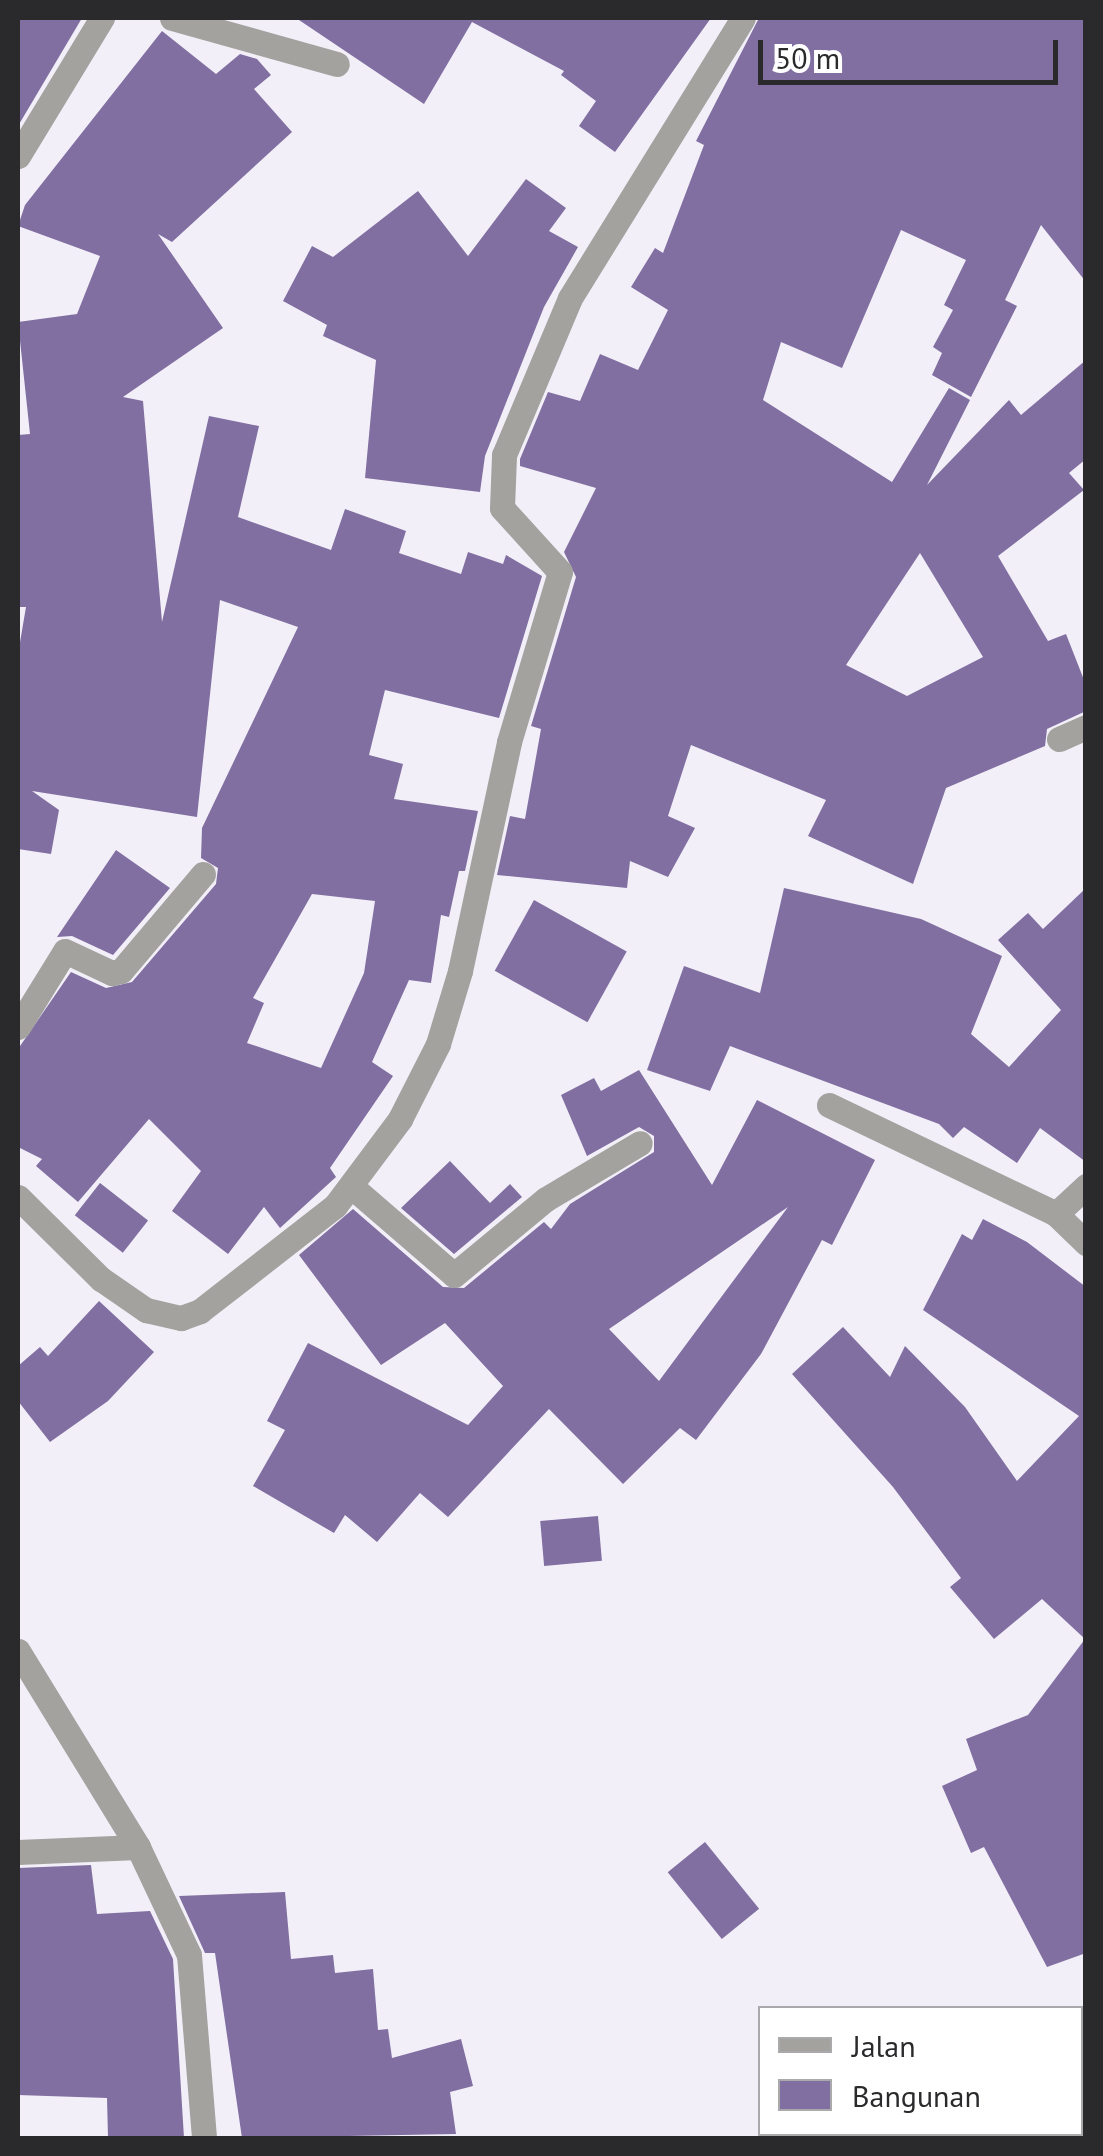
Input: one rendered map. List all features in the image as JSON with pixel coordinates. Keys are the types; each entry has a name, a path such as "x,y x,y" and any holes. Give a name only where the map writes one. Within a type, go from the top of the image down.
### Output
{"street":[{"path":"18,156 102,18"},
{"path":"172,18 337,64"},
{"path":"18,1197 101,1278 146,1310 180,1318 200,1311 302,1233 351,1186 400,1119 438,1044 482,886 522,692 560,572 502,508 504,456 570,298 743,18"},
{"path":"1058,739 1086,727"},
{"path":"18,1027 65,951 112,974 122,971 202,874"},
{"path":"829,1104 1056,1214 1086,1243"},
{"path":"351,1186 454,1275 546,1199 640,1143"},
{"path":"1056,1214 1086,1186"},
{"path":"18,1650 138,1847 189,1955 204,2138"},
{"path":"18,1852 138,1847"}],"building":[{"path":"18,18 82,18 18,126"},
{"path":"296,18 711,18 615,152 579,126 596,101 561,75 564,71 472,22 424,104"},
{"path":"759,18 1086,18 1086,282 1041,225 1005,300 1017,306 971,397 932,375 942,353 933,347 953,310 944,305 966,260 901,230 842,368 781,342 763,400 892,482 949,388 970,400 927,485 1009,400 1021,415 1086,360 1086,459 1069,473 1084,490 998,556 1048,641 1066,634 1086,685 1086,711 1047,729 1045,746 946,788 913,884 808,836 826,800 691,745 668,816 695,828 668,877 630,861 627,888 497,875 510,816 525,819 541,729 531,726 576,577 564,552 596,488 520,466 520,459 548,392 580,401 600,354 638,370 668,310 631,287 655,248 663,253 704,145 696,141","holes":["920,553 983,657 907,696 846,665"]},
{"path":"162,31 216,74 240,54 257,59 271,75 254,89 292,132 172,242 158,234 223,328 123,397 143,401 162,622 209,416 259,426 238,517 331,550 345,509 406,531 399,553 461,574 468,552 503,564 506,555 542,576 499,718 385,690 369,755 403,764 394,799 478,811 465,871 459,871 449,917 441,915 431,983 409,980 372,1062 393,1076 330,1168 336,1177 280,1228 264,1207 228,1254 172,1211 201,1171 149,1119 78,1202 36,1166 42,1159 18,1147 18,1049 71,972 106,988 132,982 216,884 218,868 201,858 202,828 298,627 220,600 197,817 32,791 59,810 51,854 18,849 18,654 26,607 18,607 18,435 30,434 18,322 77,314 100,256 18,226 25,205","holes":["312,894 375,901 364,973 321,1068 247,1043 264,1003 253,998"]},
{"path":"526,179 566,208 549,231 578,247 544,307 485,456 480,492 365,478 376,360 323,336 327,325 283,301 312,246 333,257 418,191 468,256"},
{"path":"116,850 170,888 113,955 72,936 57,937"},
{"path":"784,888 921,919 1002,956 971,1034 1009,1067 1061,1010 998,940 1028,913 1043,929 1086,888 1086,1162 1040,1128 1017,1163 964,1127 953,1138 939,1124 730,1046 710,1091 647,1070 684,966 760,993"},
{"path":"534,900 627,951 587,1022 495,971"},
{"path":"639,1070 712,1185 757,1100 875,1160 832,1245 822,1240 761,1354 696,1440 680,1428 623,1484 549,1409 448,1517 420,1493 377,1542 345,1515 334,1533 253,1486 285,1430 267,1421 308,1343 468,1425 503,1386 445,1323 381,1365 299,1255 353,1209 443,1287 464,1288 544,1222 551,1229 570,1204 654,1152 654,1136 639,1127 587,1156 561,1095 594,1078 601,1091","holes":["788,1207 659,1381 609,1329"]},
{"path":"450,1161 490,1203 510,1184 522,1197 454,1254 401,1208"},
{"path":"100,1183 148,1221 123,1253 75,1215"},
{"path":"983,1219 1027,1242 1086,1287 1086,1953 1047,1967 984,1847 971,1853 942,1786 977,1770 966,1739 1028,1715 1085,1639 1042,1599 994,1639 950,1587 961,1578 893,1487 792,1374 843,1327 890,1377 905,1346 965,1407 1017,1481 1079,1416 923,1310 962,1234 972,1240"},
{"path":"99,1301 154,1352 108,1401 50,1442 18,1401 18,1366 40,1347 48,1356"},
{"path":"598,1516 602,1561 544,1566 540,1521"},
{"path":"705,1842 759,1909 722,1939 668,1872"},
{"path":"91,1865 97,1914 150,1911 173,1959 184,2138 108,2138 107,2098 18,2095 18,1868"},
{"path":"285,1892 291,1959 333,1955 335,1973 373,1969 378,2030 388,2029 392,2058 461,2039 473,2086 450,2092 456,2134 242,2138 215,1953 205,1953 179,1896"}]}
